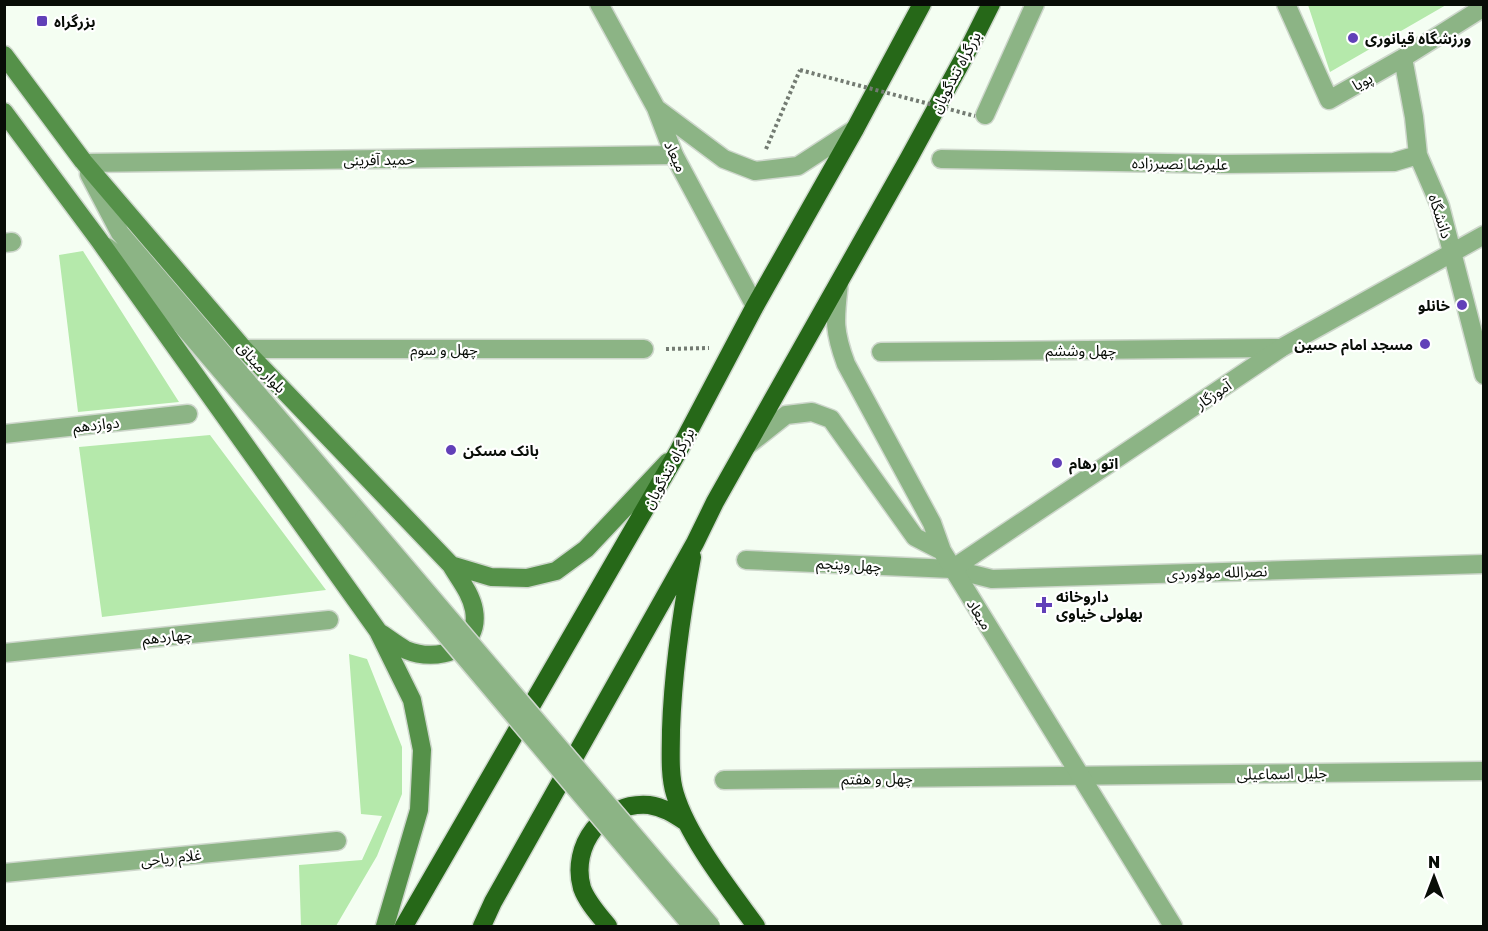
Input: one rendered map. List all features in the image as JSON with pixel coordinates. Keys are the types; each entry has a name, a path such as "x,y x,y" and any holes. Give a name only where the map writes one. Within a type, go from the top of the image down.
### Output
{"highway":[{"name":"بزرگراه تندگویان","path":"404,927 679,450 755,306 855,129 922,4"},
{"name":"بزرگراه تندگویان","path":"483,927 499,892 695,543 958,68 991,4"},
{"path":"695,543 679,623 672,704 671,751 674,792 686,822 756,927"},
{"path":"608,927 583,890 579,869 582,848 592,829 608,815 627,807 648,805 669,810 686,822"}],"main road":[{"name":"بلوار میثاق","path":"4,55 84,162 244,349 451,565 467,590 474,609 475,624 466,642 451,652 431,655 407,650 378,631"},
{"path":"4,112 99,240 378,631 412,700 422,750 418,810 386,927"},
{"path":"451,565 491,577 527,578 556,571 586,549 679,450"}],"street":[{"name":"میعاد","path":"599,4 656,108 674,155 755,306"},
{"path":"980,116 1035,4"},
{"name":"پویا","path":"1286,4 1329,100 1403,58 1484,7"},
{"name":"دانشگاه","path":"1403,58 1414,117 1418,155 1440,206 1484,375"},
{"path":"656,108 724,159 755,171 798,166 855,129"},
{"name":"حمید آفرینی","path":"84,162 674,155"},
{"name":"علیرضا نصیرزاده","path":"941,159 1223,164 1394,162 1418,155"},
{"name":"بلوار میثاق","path":"84,162 120,233 711,927"},
{"name":"آموزگار","path":"952,569 1281,348 1484,235"},
{"path":"99,240 133,268 692,927"},
{"name":"میعاد","path":"839,283 834,322 837,341 846,364 932,523 942,551 1173,927"},
{"name":"چهل وششم","path":"881,352 1281,348"},
{"name":"چهل و سوم","path":"244,349 644,349"},
{"path":"748,445 786,415 812,412 831,420 915,537 942,551"},
{"name":"دوازدهم","path":"4,434 188,414"},
{"name":"چهل وپنجم","path":"746,560 952,569"},
{"name":"نصرالله مولاوردی","path":"952,569 992,579 1484,564"},
{"name":"چهاردهم","path":"4,653 329,620"},
{"name":"جلیل اسماعیلی","path":"1080,776 1484,771"},
{"name":"چهل و هفتم","path":"724,780 1080,776"},
{"name":"غلام ریاحی","path":"4,873 337,841"}],"path":[{"path":"777,127 800,70 980,116"},
{"path":"644,349 734,347"}],"green space":[{"name":"ورزشگاه قیانوری","path":"1308,4 1446,5 1330,72"},
{"path":"83,251 179,402 78,412 59,255"},
{"path":"210,435 326,590 102,617 79,447"},
{"path":"349,654 367,659 402,747 402,794 377,856 336,926 301,926 299,865 362,860 382,816 361,814"}],"place":[{"name":"بزرگراه","path":"42,21"},
{"name":"ورزشگاه قیانوری","path":"1353,38"},
{"name":"خانلو","path":"1462,305"},
{"name":"مسجد امام حسین","path":"1425,344"},
{"name":"بانک مسکن","path":"451,450"},
{"name":"اتو رهام","path":"1057,463"},
{"name":"داروخانه بهلولی خیاوی","path":"1044,605"}]}
